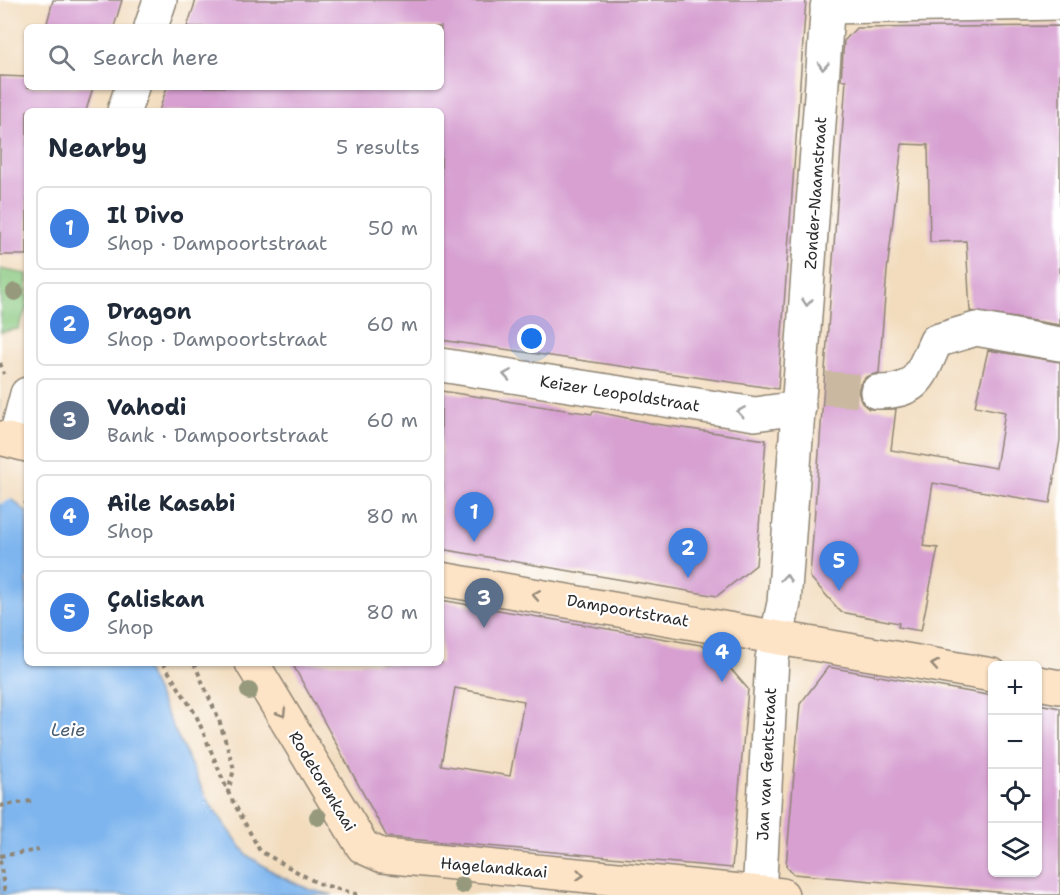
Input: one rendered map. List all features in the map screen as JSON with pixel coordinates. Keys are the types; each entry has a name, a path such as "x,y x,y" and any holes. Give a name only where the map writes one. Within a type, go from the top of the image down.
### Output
{"street":[{"path":"152,24 160,0"},
{"path":"828,4 1060,3"},
{"name":"Zonder-Naamstraat","path":"777,636 784,603 808,394 828,4"},
{"path":"125,108 131,90"},
{"path":"877,392 899,392 917,382 936,341 976,329 1060,344"},
{"name":"Keizer Leopoldstraat","path":"444,365 755,414 808,394"},
{"path":"14,441 24,405"},
{"name":"Dampoortstraat","path":"444,580 988,674"},
{"name":"Jan van Gentstraat","path":"766,894 772,659 777,636"},
{"name":"Rodetorenkaai","path":"254,666 363,846 383,856 421,860"},
{"path":"1042,684 1060,687"},
{"name":"Hagelandkaai","path":"421,860 766,894"}],"path":[{"path":"164,666 196,715 228,792 260,851 317,883 360,895"},
{"path":"195,666 219,720 234,770 228,792"},
{"path":"0,806 31,801"},
{"path":"5,895 0,858 39,850"}],"green space":[{"path":"0,269 24,273 24,314 18,329 1,332"}],"water":[{"name":"Leie","path":"0,399 10,497 24,510 24,666 144,666 208,801 247,855 278,875 308,889 333,895 0,895"}],"pier":[{"path":"0,396 24,473 24,494 0,504"}],"building":[{"path":"53,0 122,0 115,24 47,24"},
{"path":"196,0 806,0 778,389 444,340 444,108 160,108 166,90 444,90 444,24 188,24"},
{"path":"1060,26 1060,325 970,311 966,241 930,242 928,145 902,144 887,271 879,373 866,377 860,384 858,392 862,403 869,409 896,409 891,450 996,468 1005,412 975,406 988,350 1060,362 1060,440 1050,503 933,483 923,546 938,548 921,631 898,627 899,623 841,612 810,577 846,80 841,80 844,41 856,28"},
{"path":"0,76 24,77 24,90 92,90 87,108 24,108 24,255 0,255"},
{"path":"444,391 592,414 593,411 655,424 766,440 756,565 717,596 444,550"},
{"path":"444,601 712,647 748,689 732,868 387,837 294,666 444,666","holes":["455,688 524,701 510,776 441,765"]},
{"path":"828,667 988,695 988,877 1042,877 1042,705 1060,708 1060,895 1032,895 793,874 786,866 800,704"}],"tunnel":[{"path":"825,388 877,392"}],"place":[{"name":"Il Divo","path":"474,542"},
{"name":"Dragon","path":"688,578"},
{"name":"Çaliskan","path":"839,591"},
{"name":"Vahodi","path":"484,628"},
{"name":"Aile Kasabi","path":"722,682"}]}
